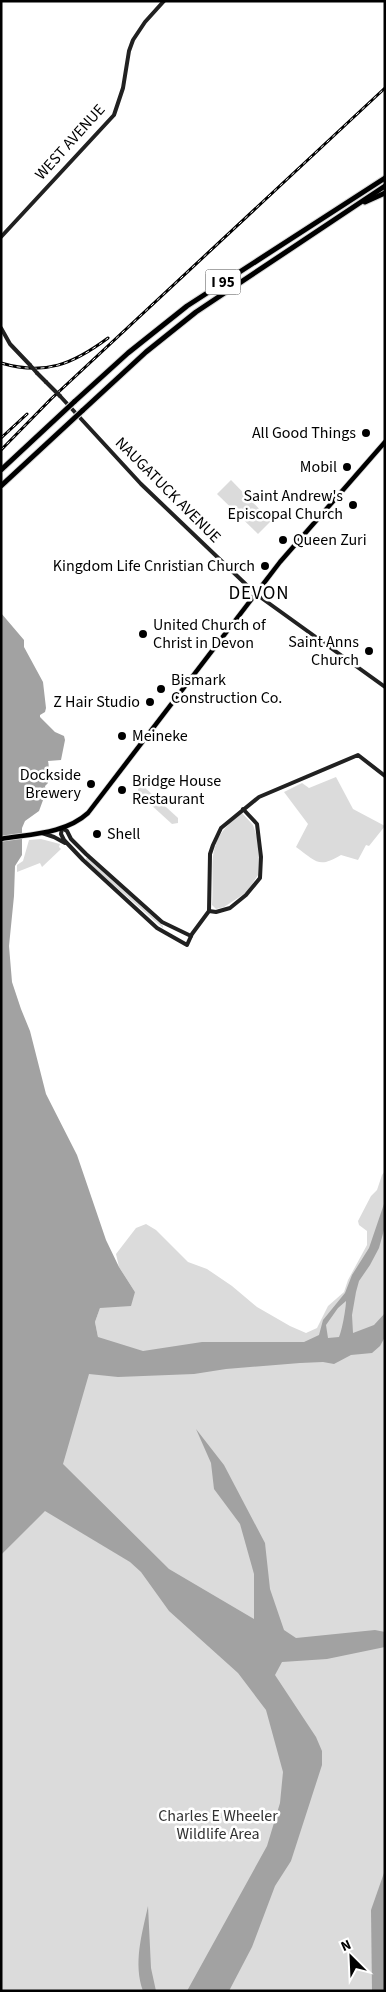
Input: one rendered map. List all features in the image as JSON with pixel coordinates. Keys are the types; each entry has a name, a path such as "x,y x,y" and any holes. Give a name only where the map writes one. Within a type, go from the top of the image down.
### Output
{"highway":[{"name":"I 95","path":"1,470 124,356 187,306 385,178"},
{"name":"I 95","path":"1,486 140,357 190,316 385,186"},
{"path":"351,209 385,193"}],"main road":[{"path":"1,839 62,828 79,820 94,806 295,543 385,442"}],"street":[{"name":"WEST AVENUE","path":"1,237 114,115 123,88 133,40 145,22 164,1"},
{"name":"NAUGATUCK AVENUE","path":"1,328 10,344 142,484 256,594 385,687"},
{"path":"37,833 54,837 68,845 163,931 187,945 191,936 209,911 210,854 213,845 221,828 243,809 260,797 358,755 385,776"},
{"path":"209,911 216,912 230,908 246,895 260,878 261,857 257,824 243,809"},
{"path":"62,828 62,836 68,845"},
{"path":"62,828 67,831 71,839 86,854 167,925 191,936"},
{"path":"163,931 167,925"}],"green space":[{"path":"231,480 271,521 258,534 217,494"},
{"path":"336,777 353,809 385,826 369,846 366,845 358,860 341,855 327,862 317,862 296,847 308,824 284,792 302,783 309,788"},
{"path":"142,785 178,818 178,823 172,824 138,793 138,789"},
{"path":"242,813 253,825 257,837 258,875 247,892 224,907 216,909 212,905 213,865 216,843 221,833"},
{"path":"41,839 60,844 59,847 61,849 42,867 40,863 17,872 17,865 23,861 29,840"},
{"path":"86,858 163,926 163,928 86,861"},
{"name":"Charles E Wheeler Wildlife Area","path":"385,1171 385,1991 1,1991 1,1555 45,1510 98,1337 95,1322 100,1308 135,1292 119,1267 116,1254 136,1228 146,1224 156,1230 188,1262 207,1269 232,1286 257,1307 306,1333 317,1328 328,1306 344,1292 348,1280 367,1245 367,1231 359,1225 358,1221 371,1196 377,1190"}],"shaded area":[{"path":"1,613 24,640 24,647 43,682 46,708 40,717 55,732 64,736 65,740 61,760 48,761 48,783 45,786 46,792 39,811 25,821 22,828 22,855 15,866 9,946 12,982 30,1031 46,1094 77,1155 106,1240 119,1267 135,1292 131,1306 100,1308 95,1322 98,1337 143,1351 202,1342 304,1342 319,1335 323,1320 345,1293 352,1275 369,1248 385,1201 384,1230 379,1248 359,1281 352,1315 353,1333 374,1325 385,1313 385,1337 380,1346 372,1353 351,1355 334,1364 323,1362 300,1363 226,1369 194,1374 118,1377 89,1374 63,1464 169,1569 254,1619 254,1574 240,1524 214,1489 211,1463 196,1429 224,1465 265,1543 270,1589 284,1630 296,1638 375,1630 385,1632 385,1647 327,1659 282,1662 275,1675 316,1737 322,1751 322,1765 291,1861 275,1886 252,1947 229,1991 187,1991 267,1846 280,1803 283,1772 266,1710 238,1673 169,1611 141,1572 130,1562 45,1511 1,1555","holes":["346,1301 343,1325 339,1337 328,1338 326,1325 338,1308"]},
{"path":"385,1870 385,1991 372,1991 371,1910"},
{"path":"148,1906 151,1968 156,1991 143,1991 139,1970 141,1938"}],"railway":[{"path":"1,450 51,399 385,88"},
{"path":"1,363 31,368 45,368 58,365 83,355 108,338"},
{"path":"1,438 27,414"}],"place":[{"name":"All Good Things","path":"366,433"},
{"name":"Mobil","path":"347,467"},
{"name":"Saint Andrew's Episcopal Church","path":"353,505"},
{"name":"Queen Zuri","path":"283,540"},
{"name":"Kingdom Life Cnristian Church","path":"265,566"},
{"name":"United Church of Christ in Devon","path":"143,634"},
{"name":"Saint Anns Church","path":"369,651"},
{"name":"Bismark Construction Co.","path":"161,689"},
{"name":"Z Hair Studio","path":"150,702"},
{"name":"Meineke","path":"122,736"},
{"name":"Dockside Brewery","path":"91,784"},
{"name":"Bridge House Restaurant","path":"122,790"},
{"name":"Shell","path":"97,834"}],"district":[{"name":"DEVON","path":"259,593"}]}
